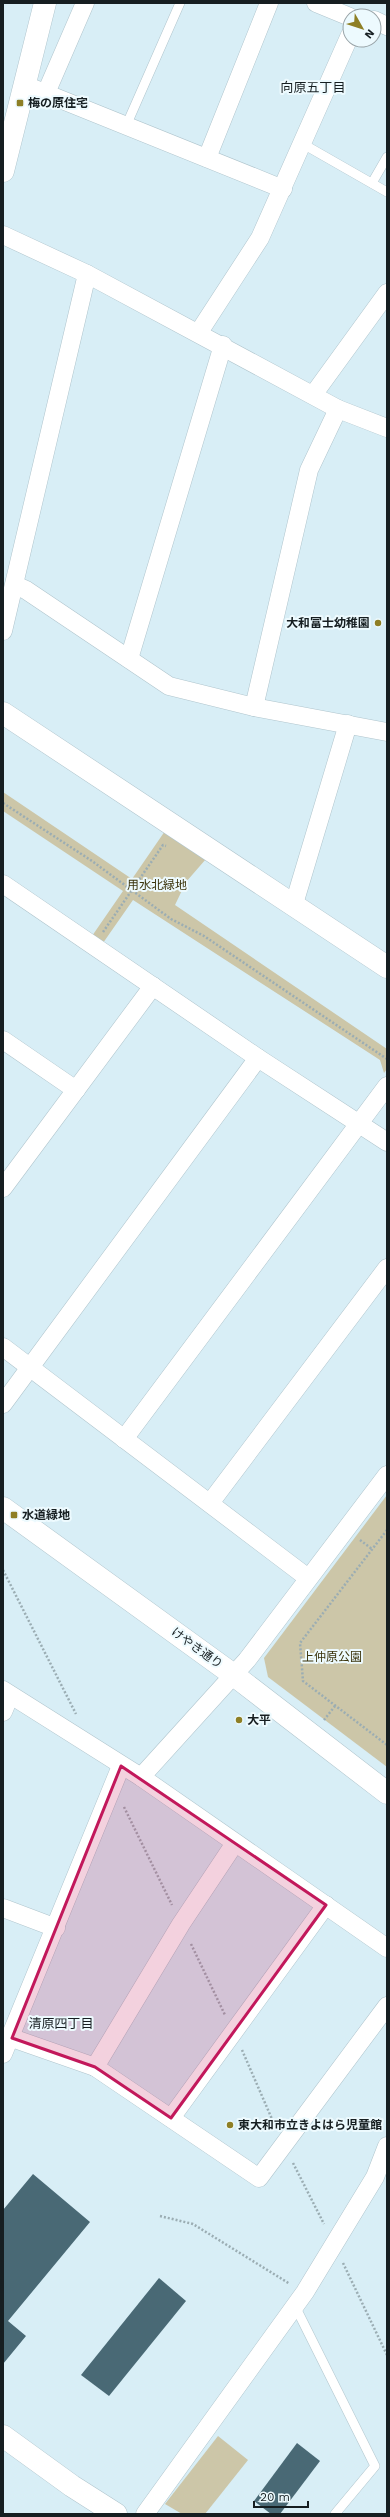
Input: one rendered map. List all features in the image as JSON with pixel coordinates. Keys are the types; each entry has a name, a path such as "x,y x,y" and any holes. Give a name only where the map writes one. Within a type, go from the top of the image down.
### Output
{"street":[{"path":"3,171 45,3"},
{"path":"46,93 85,3"},
{"path":"207,158 269,3"},
{"path":"316,3 342,14"},
{"path":"199,332 260,238 344,48"},
{"path":"25,85 283,189"},
{"path":"3,235 87,274 199,332 338,409 387,428"},
{"path":"3,631 87,274"},
{"path":"312,395 387,293"},
{"path":"129,659 223,345"},
{"path":"254,707 309,470 338,409"},
{"path":"15,585 26,590 169,686 254,707 387,732"},
{"path":"3,713 294,904 387,967"},
{"path":"294,904 348,724"},
{"path":"3,884 258,1058 387,1142"},
{"path":"3,1188 153,986"},
{"path":"3,1040 76,1090"},
{"path":"3,1404 258,1058"},
{"path":"124,1439 387,1086"},
{"path":"210,1503 387,1268"},
{"path":"3,1347 308,1578"},
{"path":"141,1777 235,1676 387,1475"},
{"name":"けやき通り","path":"3,1508 235,1676 387,1793"},
{"path":"3,1712 6,1692 120,1766 141,1777 387,1948"},
{"path":"3,2054 12,2038 120,1766"},
{"path":"95,2067 181,1924 235,1843"},
{"path":"171,2118 326,1905"},
{"path":"3,1908 56,1928"},
{"path":"12,2038 95,2067 259,2178 387,2006"},
{"path":"145,2514 300,2299 375,2177 387,2146"},
{"path":"3,2436 72,2486 116,2514"}],"lane":[{"path":"126,126 180,3"},
{"path":"303,144 387,192"},
{"path":"372,183 387,158"},
{"path":"300,2299 374,2466 335,2514"}],"path":[{"path":"3,803 132,890 171,919 204,936 387,1059"},
{"path":"93,945 163,845 169,849"},
{"path":"387,1530 300,1643 303,1681 387,1745"},
{"path":"324,1720 335,1706"},
{"path":"160,2216 193,2224 300,2299"},
{"path":"334,2244 387,2355"}],"highlighted area":[{"path":"121,1766 326,1905 171,2118 95,2067 12,2038"}],"green space":[{"name":"用水北緑地","path":"3,792 132,879 165,831 206,859 186,882 175,905 387,1049 387,1069 384,1073 380,1060 133,900 103,943 92,936 123,891 3,811"},
{"name":"上仲原公園","path":"387,1495 387,1767 268,1677 264,1658"},
{"path":"218,2436 248,2460 205,2514 182,2514 165,2504"}],"building":[{"path":"33,2174 90,2222 8,2321 26,2336 3,2364 3,2210"},
{"path":"159,2278 186,2301 109,2396 81,2375"},
{"path":"297,2443 320,2461 280,2514 271,2514 254,2501"}],"place":[{"name":"梅の原住宅","path":"20,103"},
{"name":"大和富士幼稚園","path":"378,623"},
{"name":"水道緑地","path":"14,1515"},
{"name":"大平","path":"239,1720"},
{"name":"東大和市立きよはら児童館","path":"230,2125"}],"district":[{"name":"向原五丁目","path":"313,87"},
{"name":"清原四丁目","path":"61,2023"}]}
